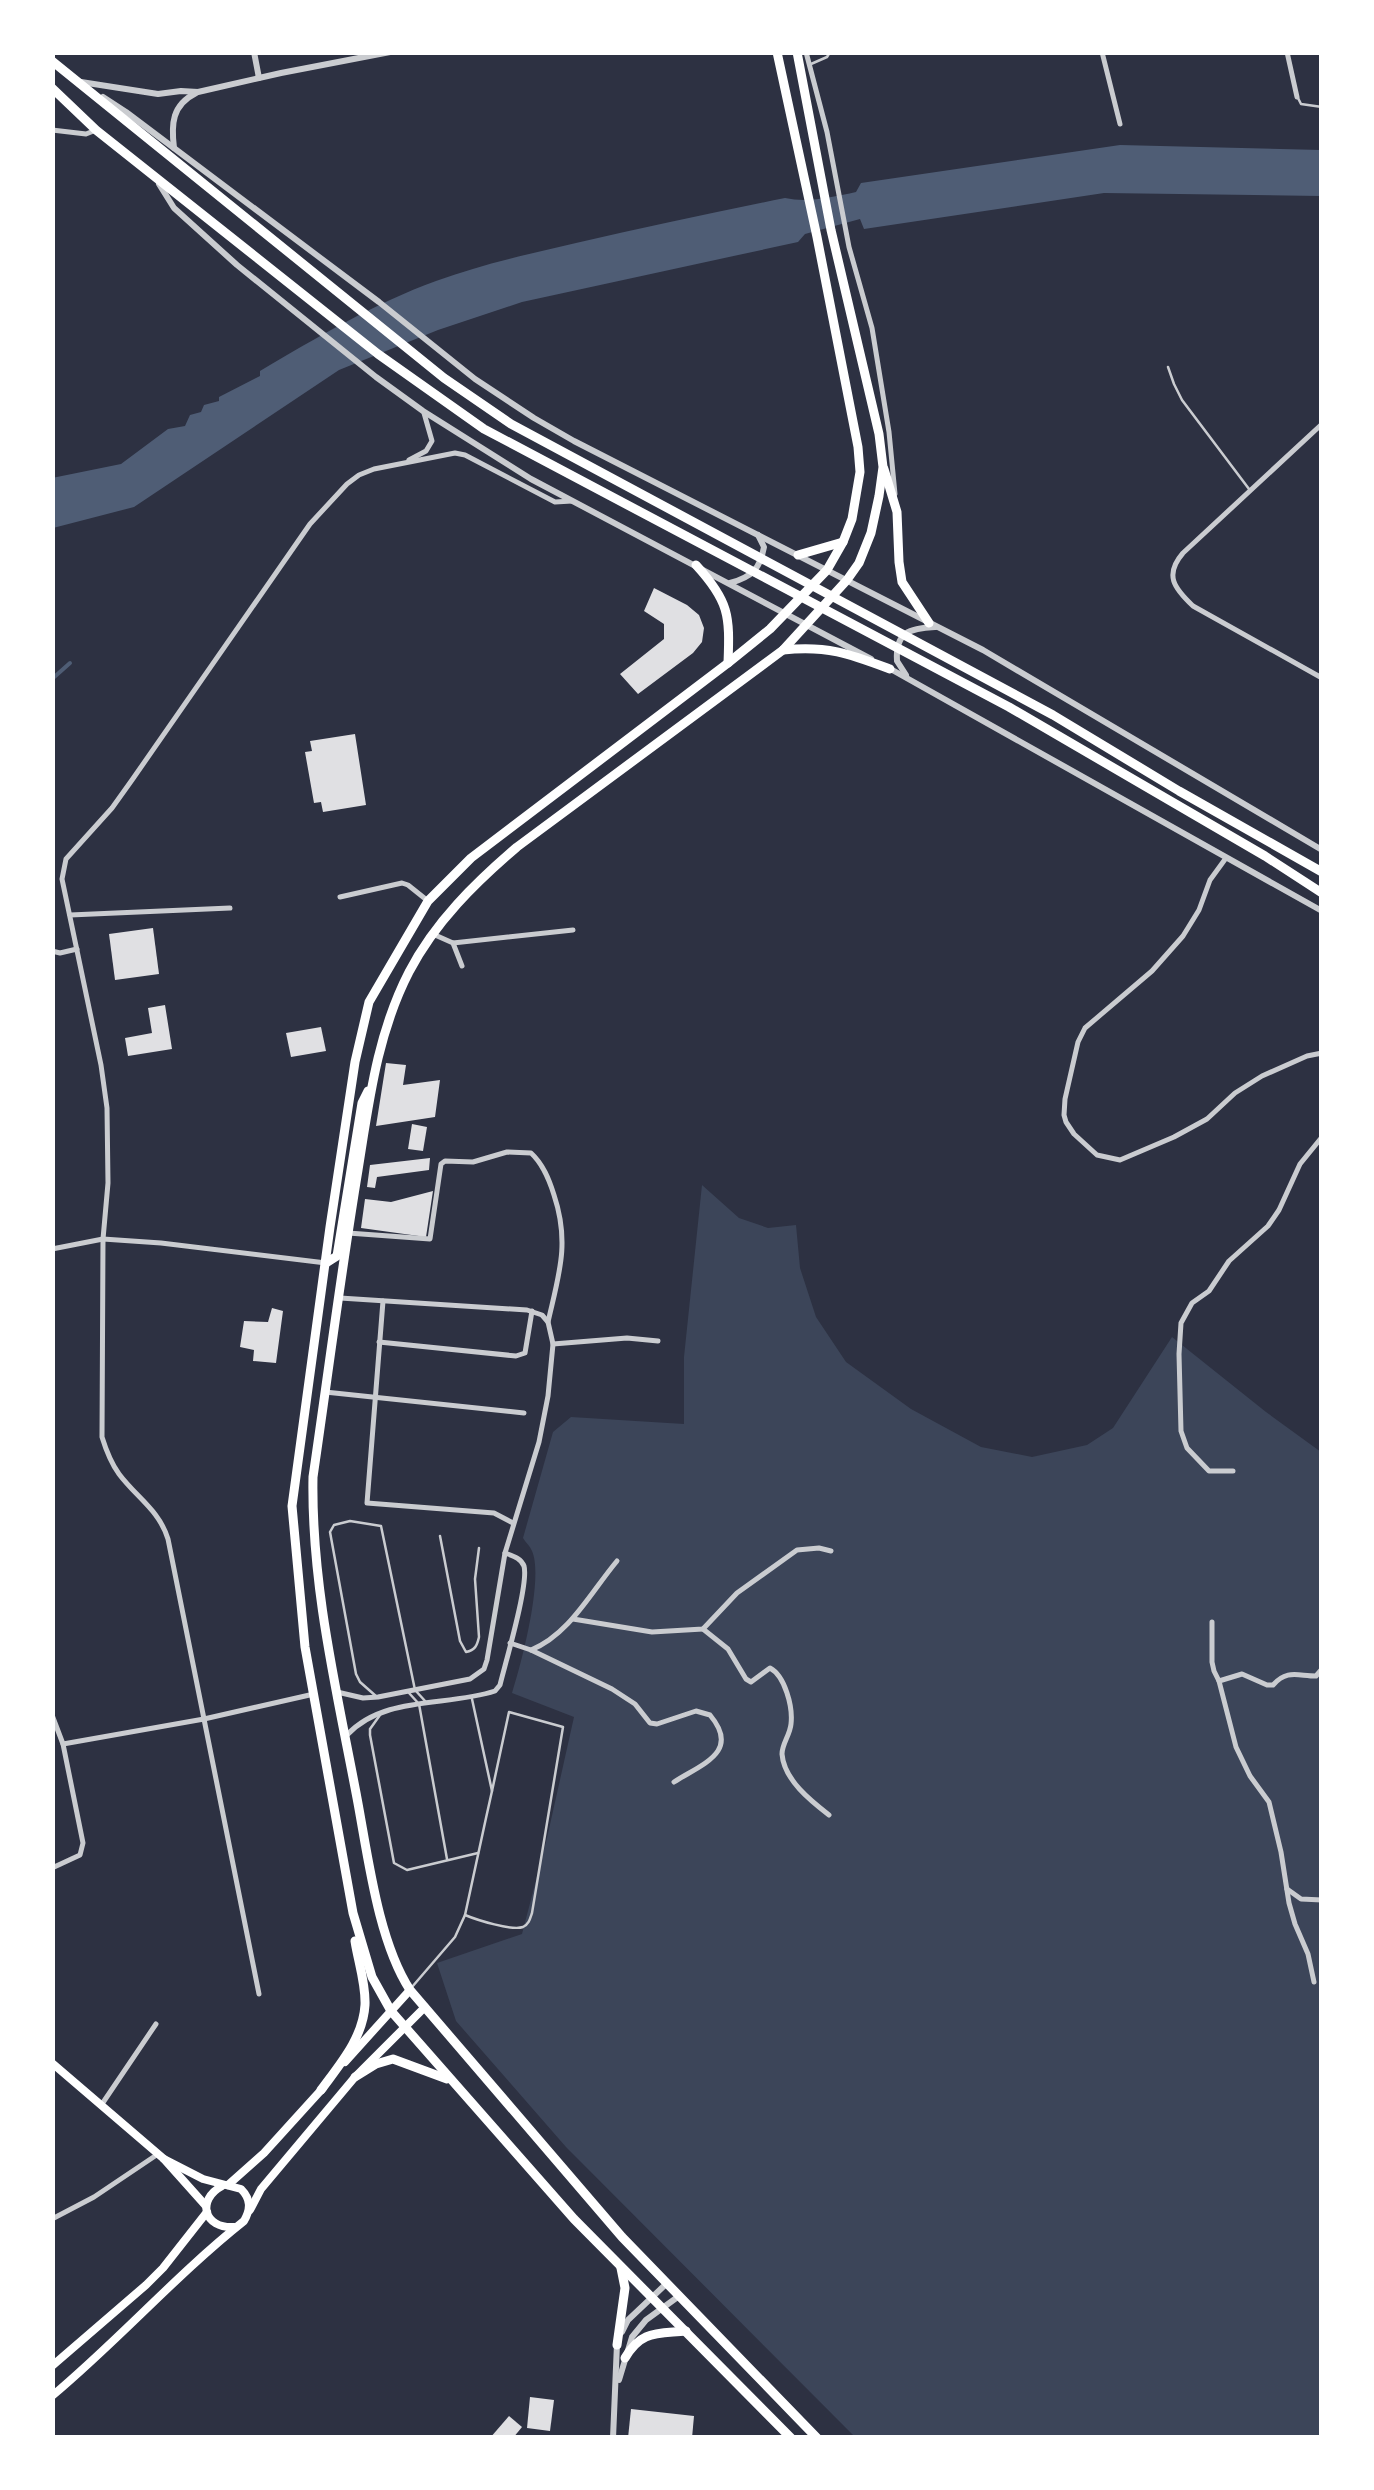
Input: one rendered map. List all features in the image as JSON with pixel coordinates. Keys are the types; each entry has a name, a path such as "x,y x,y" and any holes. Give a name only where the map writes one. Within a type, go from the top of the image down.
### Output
{"main road":[{"path":"777,52 818,237 860,472 858,496 843,542 827,570 770,629 471,858 428,902 370,1002 355,1062 292,1506 305,1647 355,1922 372,1977 390,2010 574,2219 791,2438"},
{"path":"797,52 831,230 872,399 883,466 897,512 902,582 933,625"},
{"path":"52,60 444,378 511,424 1053,715 1322,872"},
{"path":"52,88 96,130 378,354 484,429 1009,707 1322,893"},
{"path":"817,2438 622,2237 410,1990 391,1957 364,1839 318,1581 314,1478 376,1058 409,972 432,934 480,879 538,830 784,650 859,563 871,533 883,466"},
{"path":"798,555 843,542"},
{"path":"696,565 723,599 728,663"},
{"path":"784,650 814,646 890,669"},
{"path":"584,774 596,788"},
{"path":"326,1264 338,1256 362,1103 372,1084"},
{"path":"321,2090 352,2046 362,2022 365,2001 355,1922"},
{"path":"52,2366 163,2268 207,2209 211,2193 264,2153 410,1990"},
{"path":"52,2396 98,2358 198,2258 238,2225 261,2190 355,2077 425,2007"},
{"path":"355,2077 393,2059 450,2080"},
{"path":"52,2062 162,2157 216,2224 231,2228 238,2225"},
{"path":"162,2157 235,2186 246,2194 248,2214"},
{"path":"617,2345 624,2288 621,2265"},
{"path":"625,2358 634,2344 648,2336 686,2331"}],"street":[{"path":"254,52 259,78"},
{"path":"76,81 158,94 198,92 390,52"},
{"path":"806,52 849,246 872,328 897,512"},
{"path":"1102,52 1120,124"},
{"path":"1286,52 1297,97"},
{"path":"76,81 126,112 432,346 534,418 982,650 1322,850"},
{"path":"174,148 174,115 198,92"},
{"path":"52,130 86,134 96,130"},
{"path":"154,176 174,208 237,265 359,364 486,452 572,502 910,680 1322,912"},
{"path":"407,462 426,450 432,441 423,411"},
{"path":"1322,424 1174,564 1172,572 1176,588 1193,606 1322,678"},
{"path":"883,466 890,443"},
{"path":"259,1994 168,1539 163,1523 119,1474 102,1437 103,1239 108,1184 106,1093 62,879 66,859 112,808 310,524 346,484 359,475 456,453 555,502 572,502"},
{"path":"730,583 744,580 756,569 764,547 758,534"},
{"path":"910,680 897,661 898,643 910,631 933,625"},
{"path":"1226,858 1210,880 1184,936 1152,970 1084,1028 1064,1099 1066,1122 1097,1154 1120,1160 1206,1119 1262,1076 1322,1053"},
{"path":"340,898 402,883 428,902"},
{"path":"70,915 230,908"},
{"path":"432,934 453,943 573,930"},
{"path":"453,943 462,966"},
{"path":"52,951 77,949"},
{"path":"1232,1472 1209,1471 1187,1448 1180,1411 1181,1323 1192,1304 1209,1291 1230,1261 1268,1226 1300,1164 1322,1137"},
{"path":"336,1692 378,1698 470,1679 484,1670 505,1553 544,1424 553,1344 548,1322 563,1234 548,1178 531,1152 507,1152 473,1162 441,1164 430,1239 348,1233"},
{"path":"52,1249 103,1239 326,1264"},
{"path":"339,1298 532,1311 548,1322"},
{"path":"384,1301 367,1503 494,1513 514,1524"},
{"path":"380,1342 516,1356 524,1352 532,1311"},
{"path":"553,1344 627,1338 658,1341"},
{"path":"326,1392 524,1413"},
{"path":"702,1629 737,1593 790,1555 805,1548 831,1551"},
{"path":"345,1736 358,1722 384,1710 495,1692 500,1686 519,1606 524,1566 505,1553"},
{"path":"531,1650 551,1640 573,1618 616,1562"},
{"path":"573,1618 652,1632 702,1629 728,1649 751,1682 770,1668 776,1672 791,1717 782,1752 786,1768 803,1792 829,1816"},
{"path":"1212,1622 1212,1662 1236,1747 1269,1802 1295,1924 1308,1954 1314,1982"},
{"path":"510,1643 612,1690 636,1704 650,1722 657,1724 696,1711 710,1714 722,1742 717,1755 674,1782"},
{"path":"1219,1682 1242,1674 1273,1685 1284,1675 1316,1676 1322,1668"},
{"path":"62,1744 204,1719 315,1694"},
{"path":"52,1716 62,1744 82,1850 75,1858 52,1868"},
{"path":"1287,1889 1301,1898 1322,1900"},
{"path":"101,2106 156,2024"},
{"path":"53,2219 162,2157"},
{"path":"613,2438 617,2345 628,2320 666,2284"},
{"path":"616,2391 632,2337 646,2320 679,2296"}],"lane":[{"path":"809,65 830,52"},
{"path":"1297,97 1301,104 1322,107"},
{"path":"1168,367 1182,400 1250,490"},
{"path":"378,1698 366,1690 356,1674 330,1532 334,1524 350,1521 381,1526 415,1690 424,1704 447,1860"},
{"path":"440,1536 460,1641 466,1652 477,1646 479,1637 475,1579 478,1548"},
{"path":"406,1692 424,1704"},
{"path":"471,1697 492,1791"},
{"path":"384,1710 370,1735 394,1862 407,1870 478,1852"},
{"path":"410,1990 455,1937 465,1915 509,1712 564,1728 528,1924 521,1928 465,1915"}],"shaded area":[{"path":"1120,145 1321,150 1321,196 1104,193 864,229 860,219 805,234 798,242 522,302 438,330 339,370 134,507 53,528 52,478 121,464 168,429 185,426 190,415 201,412 204,405 219,401 219,397 260,376 260,371 303,346 368,310 436,281 541,251 785,198 829,197 856,192 861,183"},
{"path":"702,1185 739,1218 768,1228 796,1225 800,1268 816,1317 846,1362 911,1409 981,1447 1032,1457 1087,1445 1113,1428 1172,1337 1321,1452 1321,2437 855,2437 566,2147 456,2021 437,1963 522,1934 574,1717 512,1693 530,1622 535,1581 532,1551 523,1538 553,1432 571,1417 684,1424 684,1357"}],"building":[{"path":"654,588 699,615 704,628 702,642 638,694 620,674 664,639 664,624 644,611"},
{"path":"355,734 366,805 323,812 321,802 314,803 305,752 312,751 310,741"},
{"path":"153,928 159,974 115,980 109,934"},
{"path":"165,1005 172,1049 128,1056 125,1038 152,1033 148,1008"},
{"path":"321,1027 326,1051 291,1057 286,1033"},
{"path":"386,1063 406,1065 403,1085 440,1080 435,1117 376,1126"},
{"path":"412,1124 427,1127 423,1151 408,1149"},
{"path":"430,1158 429,1170 377,1177 375,1188 367,1187 370,1165"},
{"path":"433,1191 426,1237 361,1228 365,1199 391,1202"},
{"path":"272,1308 283,1311 276,1363 253,1361 254,1350 240,1347 244,1321 268,1322"},
{"path":"530,2397 554,2400 550,2431 527,2428"},
{"path":"631,2409 694,2416 692,2438 628,2438"},
{"path":"509,2416 522,2427 513,2438 490,2438"}],"waterway":[{"path":"52,679 70,663"}]}
